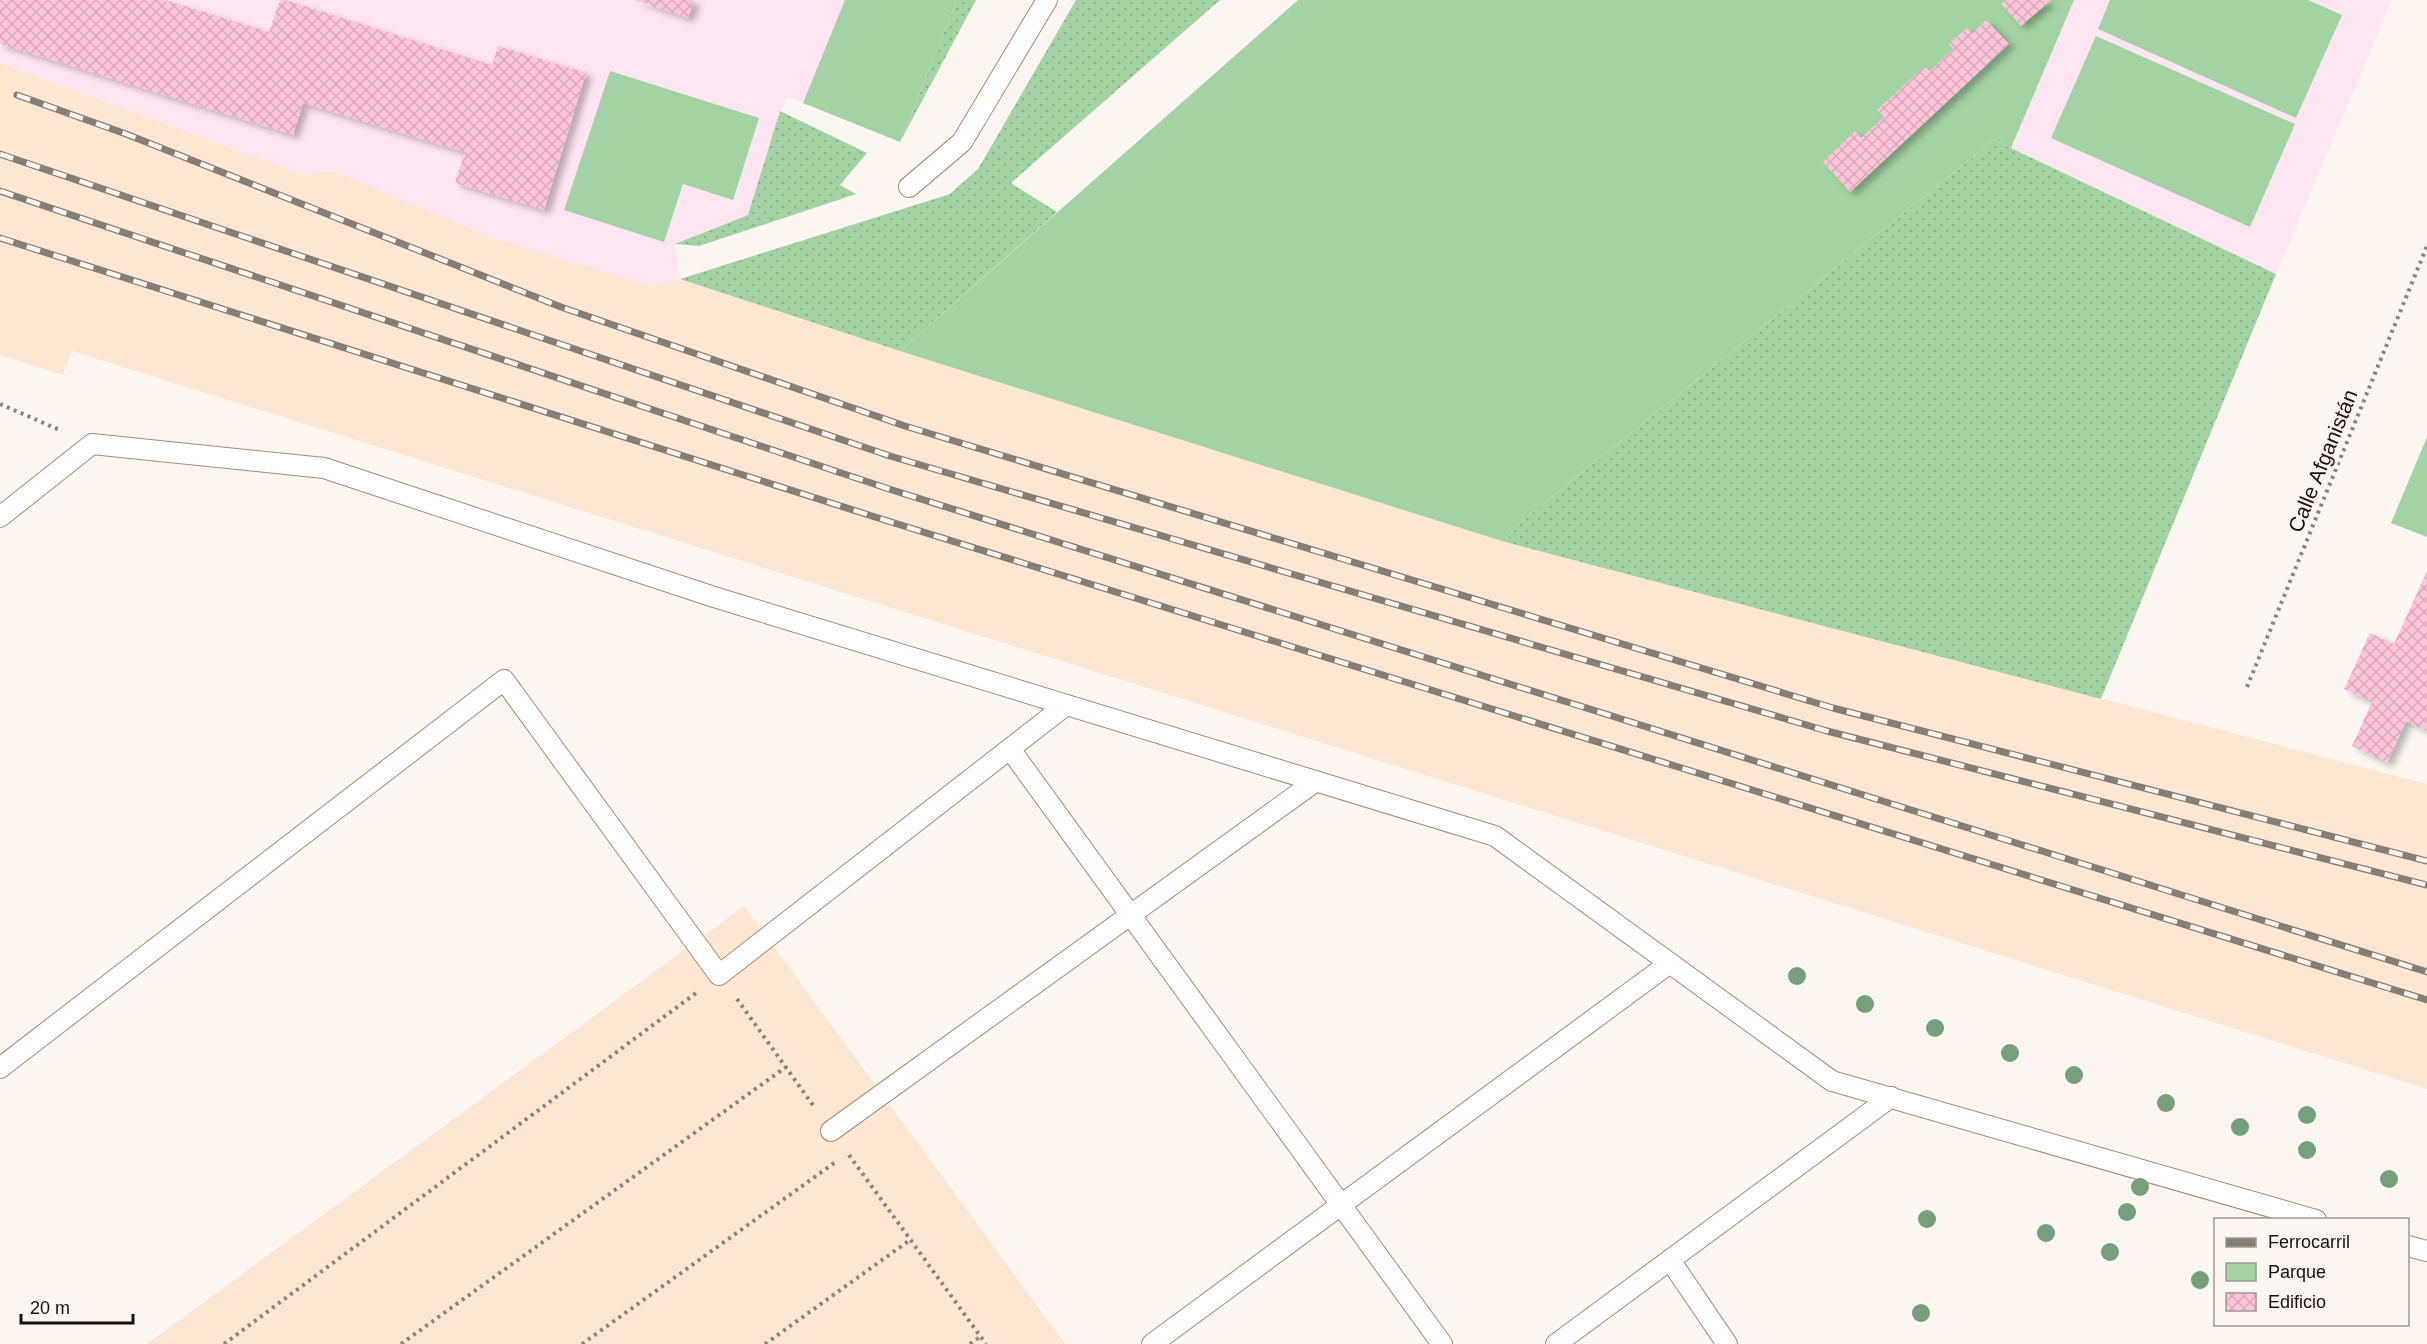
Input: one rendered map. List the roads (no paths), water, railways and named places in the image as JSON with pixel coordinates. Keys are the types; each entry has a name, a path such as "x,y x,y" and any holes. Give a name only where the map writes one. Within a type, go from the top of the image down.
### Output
{"lane":[{"path":"909,187 962,142 1047,0"},
{"path":"0,517 92,444 324,468 714,597 1495,836 1832,1081 2309,1218"},
{"path":"0,1068 504,680 719,975 1066,705"},
{"path":"1010,749 1442,1344"},
{"path":"831,1131 1316,781"},
{"path":"1152,1344 1340,1203 1670,963"},
{"path":"1556,1344 1891,1098"},
{"path":"2409,1246 2427,1251"},
{"path":"1671,1260 1727,1344"}],"railway":[{"path":"17,95 126,134 561,307 905,426 1833,708 2427,861"},
{"path":"0,154 890,456 1827,731 2427,885"},
{"path":"0,191 889,489 2427,972"},
{"path":"0,238 875,517 2427,1000"}]}
